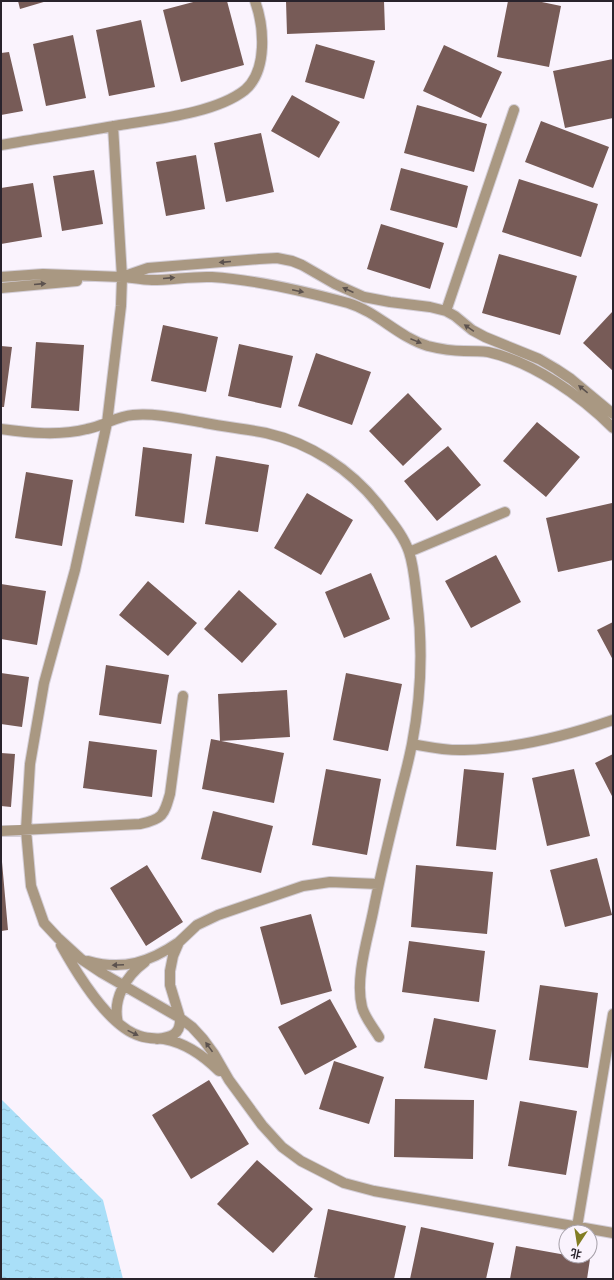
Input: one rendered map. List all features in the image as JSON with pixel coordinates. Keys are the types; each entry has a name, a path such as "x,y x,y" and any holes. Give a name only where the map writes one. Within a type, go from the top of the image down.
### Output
{"street":[{"path":"1,145 173,116 207,108 234,97 245,89 257,72 260,59 262,42 261,26 255,1"},
{"path":"446,311 514,110"},
{"path":"113,126 122,277 121,306 108,423 75,570 44,683 30,764 26,830 31,886 44,923 81,959 180,1018 192,1027 214,1054 229,1080 262,1125 282,1147 301,1161 344,1183 374,1191 560,1224"},
{"path":"1,288 122,277 148,268 277,258 285,259 302,265 335,284 364,297 430,307 446,311 455,316 472,330 485,337 539,358 571,379 613,414"},
{"path":"1,277 43,274 122,277 151,280 210,277 242,280 348,303 368,311 407,337 422,344 451,350 486,352 526,365 567,390 592,409 613,428"},
{"path":"1,429 50,434 87,429 132,415 166,417 266,433 308,448 346,473 366,489 390,519 401,536 409,552 412,567 419,614 420,663 412,744 378,884 362,969 360,989 362,1007 379,1037"},
{"path":"409,552 505,512"},
{"path":"1,831 140,824 154,821 161,816 166,807 170,794 183,696"},
{"path":"412,744 462,750 491,748 536,742 613,720"},
{"path":"81,959 98,964 121,966 150,959 162,954 197,925 218,915 303,886 330,882 378,884"},
{"path":"58,938 70,962 88,990 118,1023 128,1031 139,1036 176,1042 196,1051 207,1058 229,1080"},
{"path":"157,1039 174,1035 179,1028 180,1018 170,985 170,971 178,942"},
{"path":"118,1023 116,1009 120,994 135,969 150,959"},
{"path":"578,1224 613,1014"},
{"path":"598,1231 613,1234"}],"water":[{"path":"1,1099 103,1200 123,1279 1,1279"}],"building":[{"path":"18,1 47,1 20,9"},
{"path":"197,1 227,1 244,65 181,82 163,10"},
{"path":"286,1 384,1 385,30 287,34"},
{"path":"508,1 537,1 561,6 549,67 497,57"},
{"path":"141,20 155,87 109,96 96,30"},
{"path":"73,35 86,98 46,106 33,44"},
{"path":"316,44 375,61 364,99 305,82"},
{"path":"444,45 502,72 481,118 423,91"},
{"path":"9,52 23,111 1,115 1,53"},
{"path":"613,59 613,118 565,128 553,71"},
{"path":"292,95 340,122 319,158 271,131"},
{"path":"417,105 487,124 474,172 404,153"},
{"path":"541,121 609,147 593,188 525,162"},
{"path":"261,133 274,192 226,202 214,143"},
{"path":"196,155 205,209 166,216 156,162"},
{"path":"401,168 468,186 457,228 390,210"},
{"path":"94,170 103,224 62,231 53,176"},
{"path":"519,179 598,204 581,257 502,232"},
{"path":"33,183 42,237 1,244 1,188"},
{"path":"381,224 444,243 430,289 367,269"},
{"path":"499,254 577,276 560,335 482,313"},
{"path":"613,311 613,371 583,343"},
{"path":"163,325 218,337 206,392 151,381"},
{"path":"36,342 84,345 79,411 31,408"},
{"path":"239,344 293,356 281,408 228,396"},
{"path":"1,346 12,347 4,407 1,407"},
{"path":"316,353 371,372 352,425 298,406"},
{"path":"408,393 442,429 403,466 369,431"},
{"path":"537,422 580,457 546,497 503,461"},
{"path":"448,446 481,485 437,521 404,481"},
{"path":"143,447 192,454 184,523 135,516"},
{"path":"216,456 269,465 258,532 205,524"},
{"path":"26,472 73,480 62,546 15,538"},
{"path":"307,493 353,520 321,575 274,548"},
{"path":"612,503 613,560 558,572 546,518"},
{"path":"496,555 521,602 471,628 445,581"},
{"path":"371,573 390,619 344,638 325,592"},
{"path":"148,581 197,623 168,656 119,615"},
{"path":"1,584 46,591 37,645 1,639"},
{"path":"239,590 277,624 242,663 204,629"},
{"path":"613,622 613,660 597,630"},
{"path":"106,665 169,675 161,724 99,715"},
{"path":"1,673 29,677 22,727 1,724"},
{"path":"346,673 402,684 388,751 333,740"},
{"path":"287,690 290,737 220,741 218,694"},
{"path":"211,739 284,753 274,803 202,789"},
{"path":"89,741 157,750 152,797 83,788"},
{"path":"1,753 15,754 11,807 1,806"},
{"path":"613,754 613,798 595,763"},
{"path":"326,769 381,779 367,855 312,845"},
{"path":"464,769 504,773 496,850 456,846"},
{"path":"574,769 590,836 547,846 532,778"},
{"path":"213,811 273,826 261,873 201,859"},
{"path":"597,858 612,915 565,927 550,870"},
{"path":"1,862 8,930 1,931"},
{"path":"147,865 183,922 146,946 110,888"},
{"path":"416,865 493,872 487,934 411,927"},
{"path":"311,914 332,991 281,1005 260,927"},
{"path":"409,941 485,951 479,1002 402,992"},
{"path":"540,985 598,993 588,1068 529,1060"},
{"path":"330,999 357,1047 305,1075 278,1027"},
{"path":"434,1018 496,1030 487,1080 424,1068"},
{"path":"334,1061 384,1077 369,1124 319,1109"},
{"path":"209,1080 249,1144 191,1179 152,1115"},
{"path":"395,1099 474,1100 473,1159 394,1157"},
{"path":"520,1101 577,1111 566,1175 508,1166"},
{"path":"257,1160 313,1209 273,1253 217,1204"},
{"path":"328,1209 406,1226 394,1279 323,1279 314,1277"},
{"path":"421,1227 494,1243 486,1279 410,1279"},
{"path":"516,1246 558,1254 558,1264 589,1264 587,1279 510,1279"}]}
